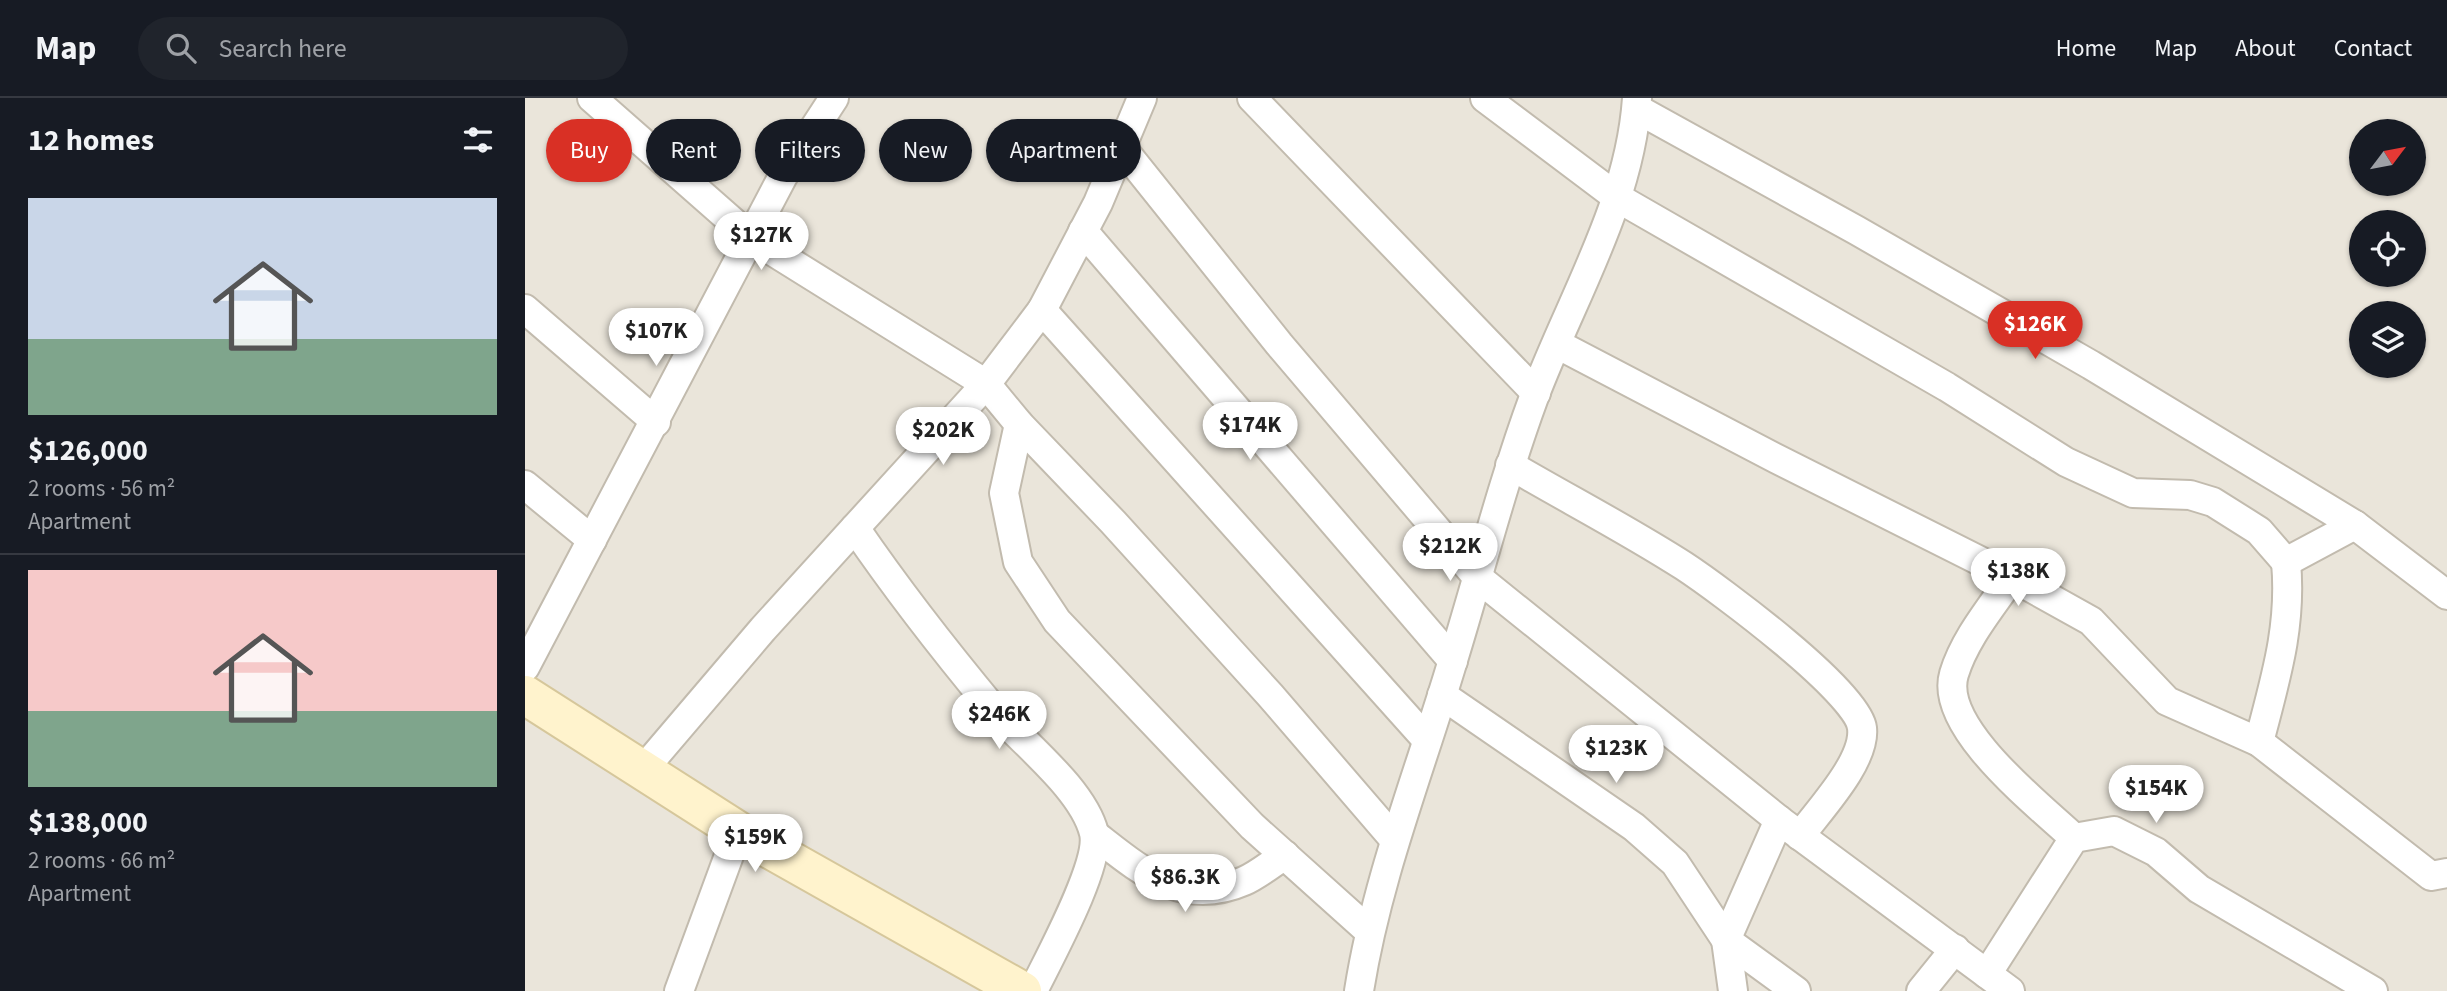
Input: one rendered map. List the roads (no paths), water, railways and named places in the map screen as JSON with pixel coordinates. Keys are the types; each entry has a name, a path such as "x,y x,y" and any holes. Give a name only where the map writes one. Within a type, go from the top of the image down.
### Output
{"street":[{"path":"592,98 750,237 986,384 1019,424 1113,522 1270,695 1394,839"},
{"path":"525,667 783,176 834,98"},
{"path":"1134,119 1142,98"},
{"path":"1252,98 1536,393"},
{"path":"1485,98 1618,198 1947,387 2066,462 2133,493 2190,495 2213,502 2259,531 2286,562 2290,598 2286,634 2259,742"},
{"path":"1359,991 1369,931 1394,839 1453,661 1510,465 1536,393 1618,198 1637,104 2068,352 2355,525 2447,594"},
{"path":"1141,171 1313,384 1477,577 1789,828 2010,991"},
{"path":"642,771 763,629 986,384 1042,310 1106,182"},
{"path":"1083,231 1453,661"},
{"path":"525,309 656,422"},
{"path":"1042,310 1427,740"},
{"path":"1557,344 2012,577 2091,621 2167,701 2259,742 2431,876 2447,873"},
{"path":"1019,424 1004,493 1018,562 1057,621 1252,826 1369,931"},
{"path":"1510,465 1685,567 1823,674 1857,711 1863,729 1860,754 1789,828 1726,940 1733,991"},
{"path":"525,485 592,540"},
{"path":"2286,562 2355,525"},
{"path":"855,528 901,595 996,711 1079,801 1095,835 1149,877 1194,891 1243,882 1285,855"},
{"path":"2012,577 1968,642 1953,677 1956,710 1981,750 2074,838"},
{"path":"525,695 738,831 1022,991"},
{"path":"1442,695 1633,827 1675,863 1726,940 1796,991"},
{"path":"679,991 738,831"},
{"path":"1987,974 2074,838 2114,831 2156,852 2199,888 2373,991"},
{"path":"1033,991 1078,897 1090,866 1095,835"},
{"path":"1921,991 1955,949"}]}
